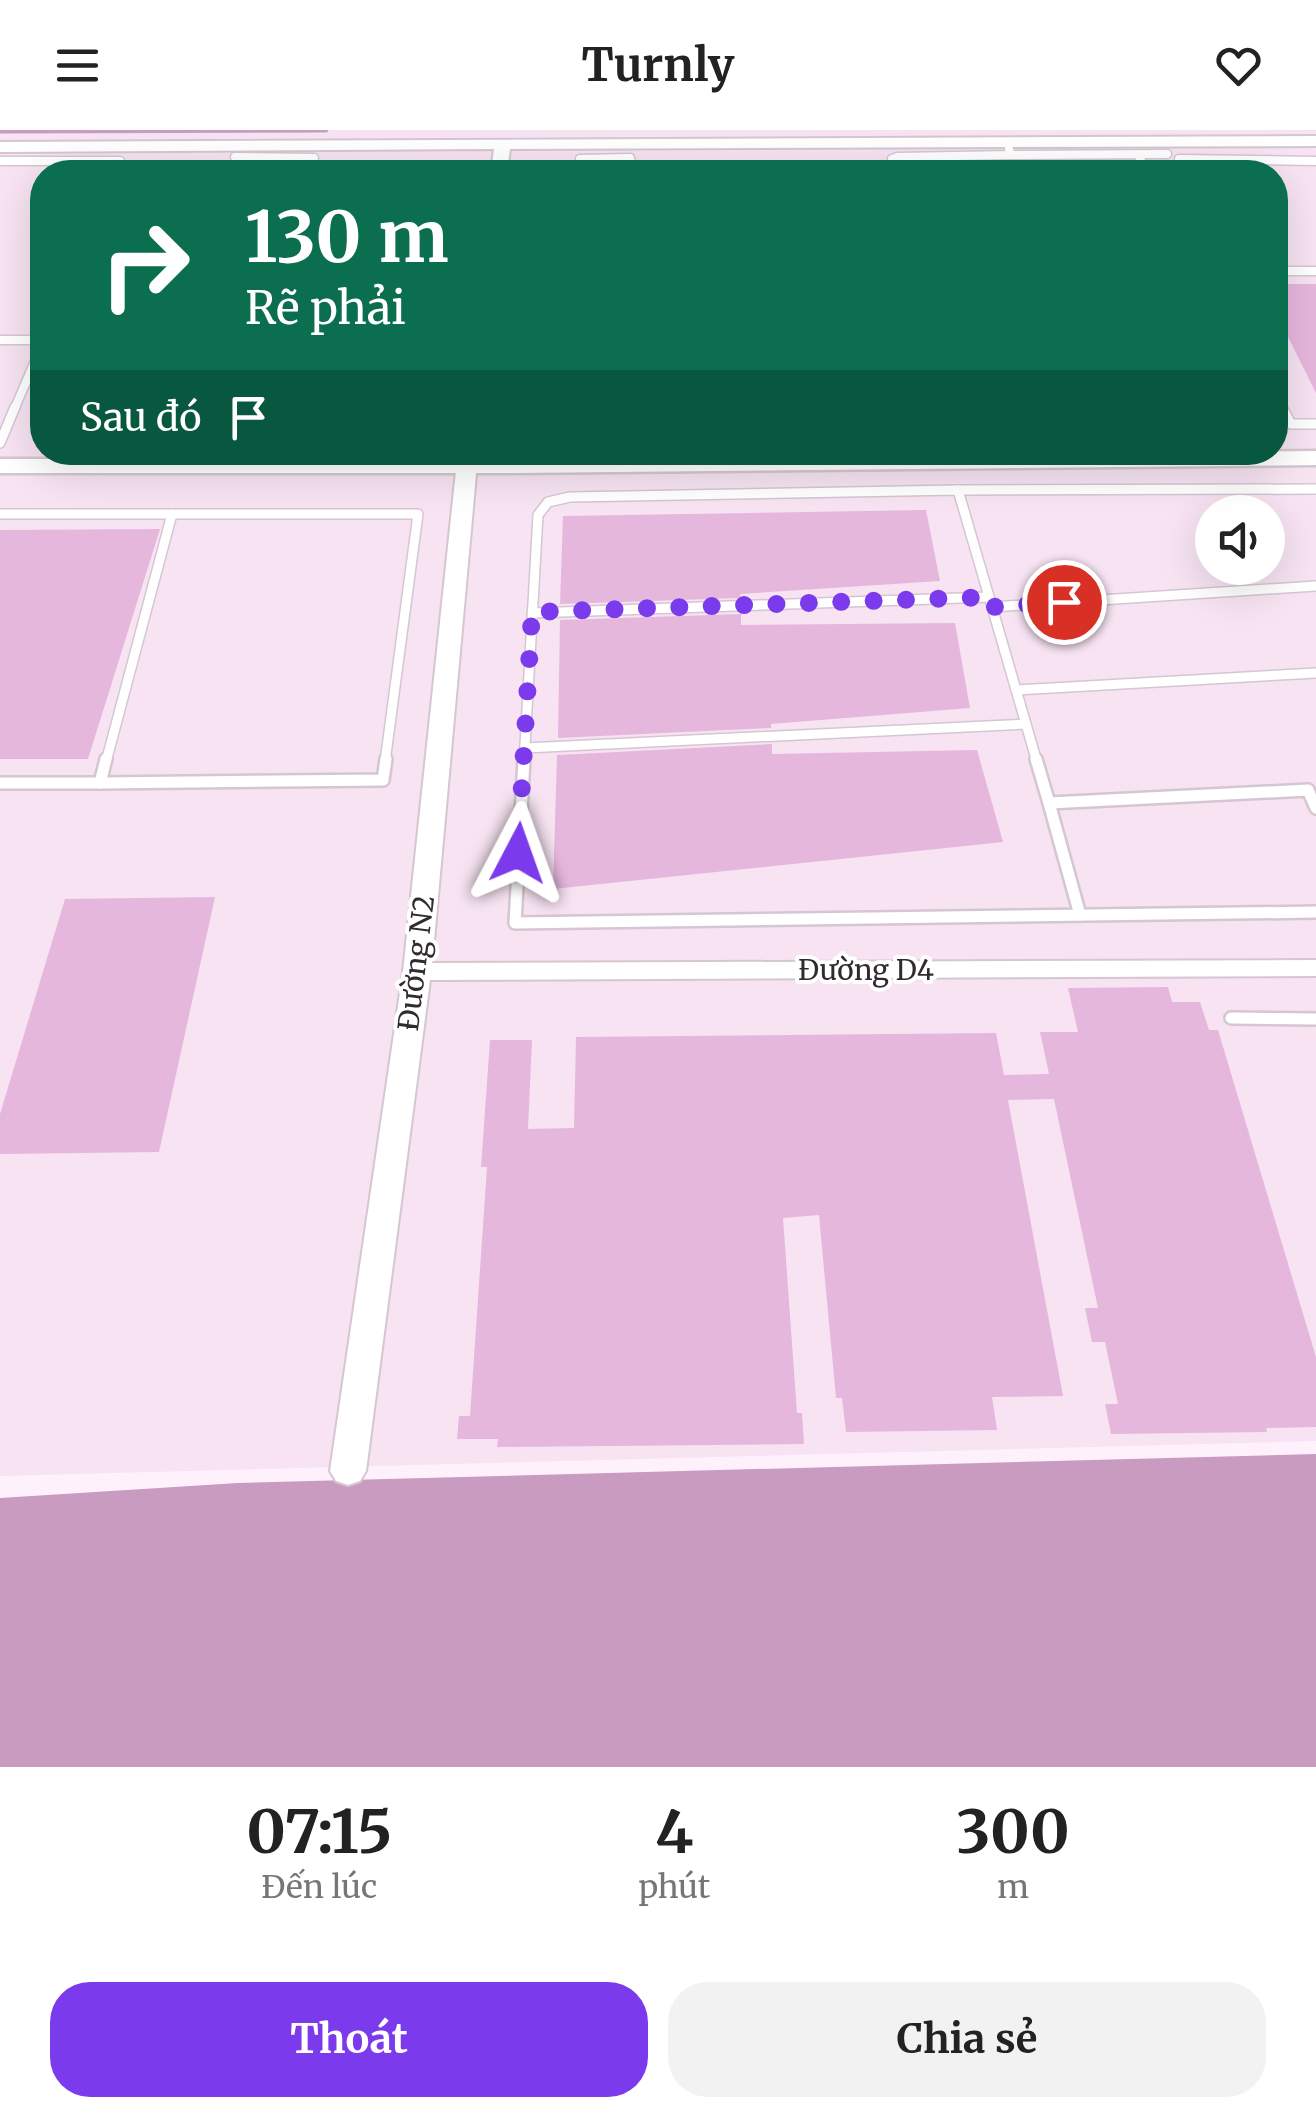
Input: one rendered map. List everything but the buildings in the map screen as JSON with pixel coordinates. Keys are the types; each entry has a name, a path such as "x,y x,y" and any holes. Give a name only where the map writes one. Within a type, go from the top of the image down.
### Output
{"main road":[{"path":"1288,457 1316,458"},
{"path":"0,466 67,465"}],"street":[{"path":"0,147 120,156 503,145 1009,149 1316,141"},
{"path":"501,160 503,145"},
{"name":"Đường N2","path":"348,1470 417,972 466,465"},
{"name":"Đường D4","path":"417,972 1316,968"}],"lane":[{"path":"892,160 902,156 1009,149 1167,154"},
{"path":"235,157 315,152 313,160"},
{"path":"1138,154 1141,160"},
{"path":"0,161 120,156"},
{"path":"1179,159 1248,160"},
{"path":"580,160 630,160"},
{"path":"1288,161 1316,161"},
{"path":"1288,271 1316,271"},
{"path":"0,340 30,341"},
{"path":"0,443 30,371"},
{"path":"1288,419 1292,424 1316,424"},
{"path":"1316,489 958,490 558,498 548,502 538,515 514,923 1316,912"},
{"path":"958,490 1080,915"},
{"path":"0,514 418,514 382,780 0,783"},
{"path":"100,783 172,514"},
{"path":"532,612 991,602 1316,586"},
{"path":"1016,690 1316,672"},
{"path":"525,748 1026,724"},
{"path":"1049,802 1312,789 1316,808"},
{"path":"1230,1018 1316,1019"}],"shaded area":[{"path":"0,130 1316,130 1316,1441 0,1476"},
{"path":"1316,1454 1316,1767 0,1767 0,1498 238,1483"}],"waterway":[{"path":"0,131 326,130"}],"route":[{"path":"518,853 532,612 990,597 992,607 1064,602"}]}
